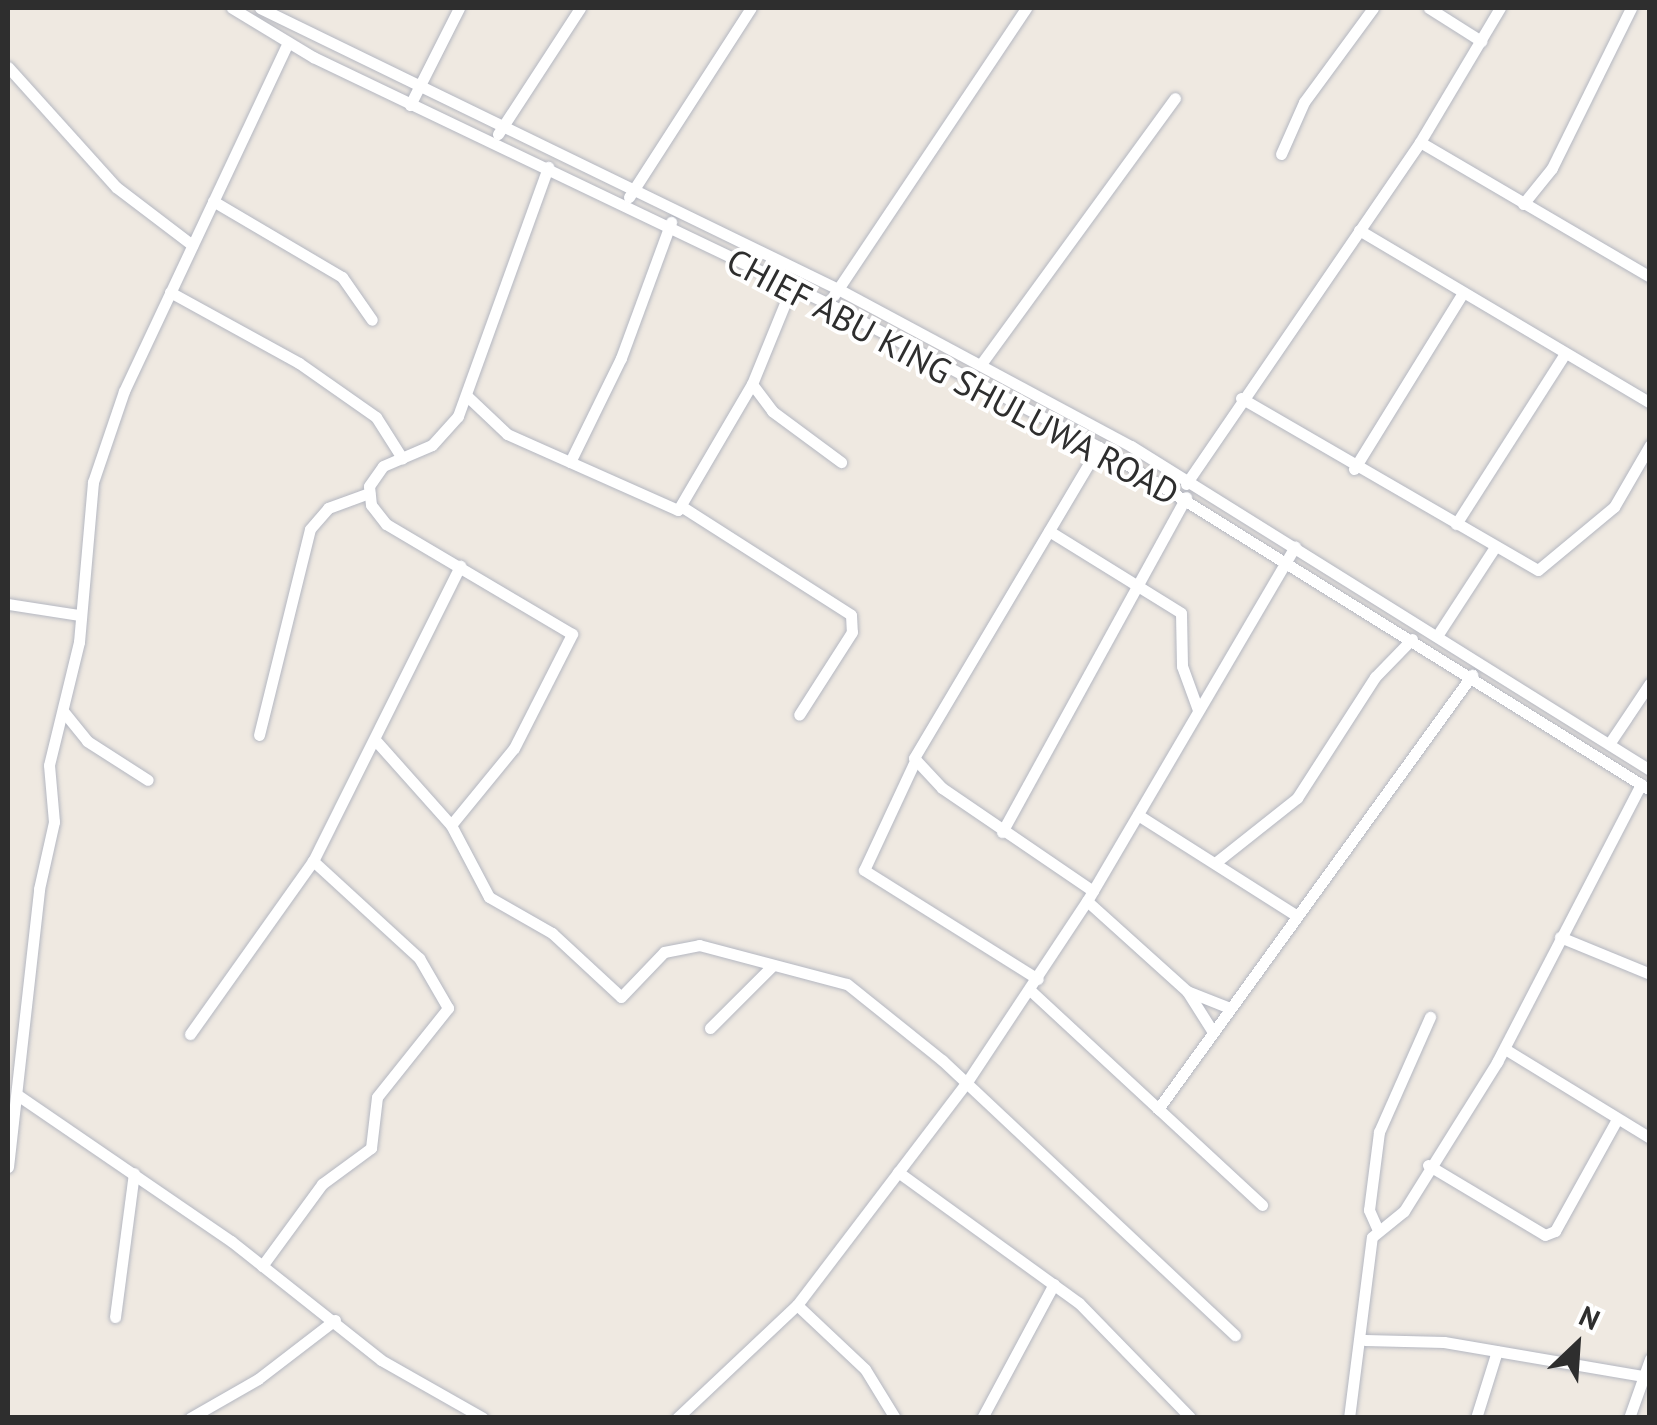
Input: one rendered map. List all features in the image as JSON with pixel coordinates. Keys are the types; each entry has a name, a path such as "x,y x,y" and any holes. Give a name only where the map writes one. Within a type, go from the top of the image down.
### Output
{"street":[{"name":"CHIEF ABU KING SHULUWA ROAD","path":"232,8 288,43 410,105 829,304 1099,447 1182,495 1645,787"},
{"path":"260,8 418,90 838,290 1190,478 1650,770"},
{"path":"410,105 459,8"},
{"path":"492,144 580,8"},
{"path":"625,205 750,8"},
{"path":"829,304 1026,8"},
{"path":"1281,154 1304,102 1373,8"},
{"path":"1429,8 1481,41"},
{"path":"1002,832 1138,587 1190,478 1240,398 1420,142 1500,8"},
{"path":"1523,204 1552,168 1632,8"},
{"path":"8,1167 19,1096 39,888 54,822 49,765 63,711 79,615 93,482 170,292 288,43"},
{"path":"8,67 116,187 192,245"},
{"path":"980,364 1174,98"},
{"path":"1420,142 1650,276"},
{"path":"451,820 514,748 572,638 563,623 386,524 368,493 374,475 432,445 467,396 552,155"},
{"path":"213,201 342,277 372,320"},
{"path":"570,462 621,358 674,214"},
{"path":"1358,230 1461,296 1650,402"},
{"path":"684,508 752,384 798,273"},
{"path":"170,292 299,363 376,417 402,458"},
{"path":"1354,469 1461,296"},
{"path":"1456,524 1564,355"},
{"path":"752,384 772,411 841,462"},
{"path":"467,396 508,434 660,506 684,508 851,615 852,632 799,715"},
{"path":"1240,398 1354,469 1456,524 1493,550 1538,570 1552,564 1614,506 1650,445"},
{"path":"1099,447 940,703 864,870 1034,985 1262,1205"},
{"path":"259,735 310,530 328,508 368,493"},
{"path":"1048,531 1181,613 1182,666 1198,710"},
{"path":"677,1418 796,1305 967,1082 1090,896 1295,546"},
{"path":"1437,636 1493,550"},
{"path":"190,1034 314,861 377,742 460,566"},
{"path":"8,604 79,615"},
{"path":"1215,863 1297,798 1375,677 1412,639"},
{"path":"1158,1108 1472,676"},
{"path":"1608,744 1650,683"},
{"path":"63,711 87,741 148,780"},
{"path":"377,742 451,820 489,897 552,934 621,996 664,952 688,946 847,984 967,1082 1235,1335"},
{"path":"914,763 1090,896 1187,992 1212,1029"},
{"path":"1349,1418 1364,1340 1368,1249 1378,1228 1404,1211 1428,1166 1504,1049 1560,937 1645,787"},
{"path":"1138,814 1297,916"},
{"path":"262,1266 322,1184 371,1148 377,1097 448,1008 419,958 314,861"},
{"path":"1560,937 1650,974"},
{"path":"710,1028 772,966"},
{"path":"1187,992 1228,1007"},
{"path":"1378,1228 1369,1210 1380,1132 1430,1018"},
{"path":"1504,1049 1650,1138"},
{"path":"19,1096 134,1172 334,1320 381,1360 483,1418"},
{"path":"1428,1166 1545,1235 1555,1231 1618,1118"},
{"path":"115,1317 134,1172"},
{"path":"898,1172 1054,1284 1190,1417"},
{"path":"982,1418 1054,1284"},
{"path":"796,1305 865,1369 895,1418"},
{"path":"190,1418 258,1380 334,1320"},
{"path":"1364,1340 1497,1351 1642,1376"},
{"path":"1476,1418 1497,1351"},
{"path":"1629,1418 1650,1359"}]}
